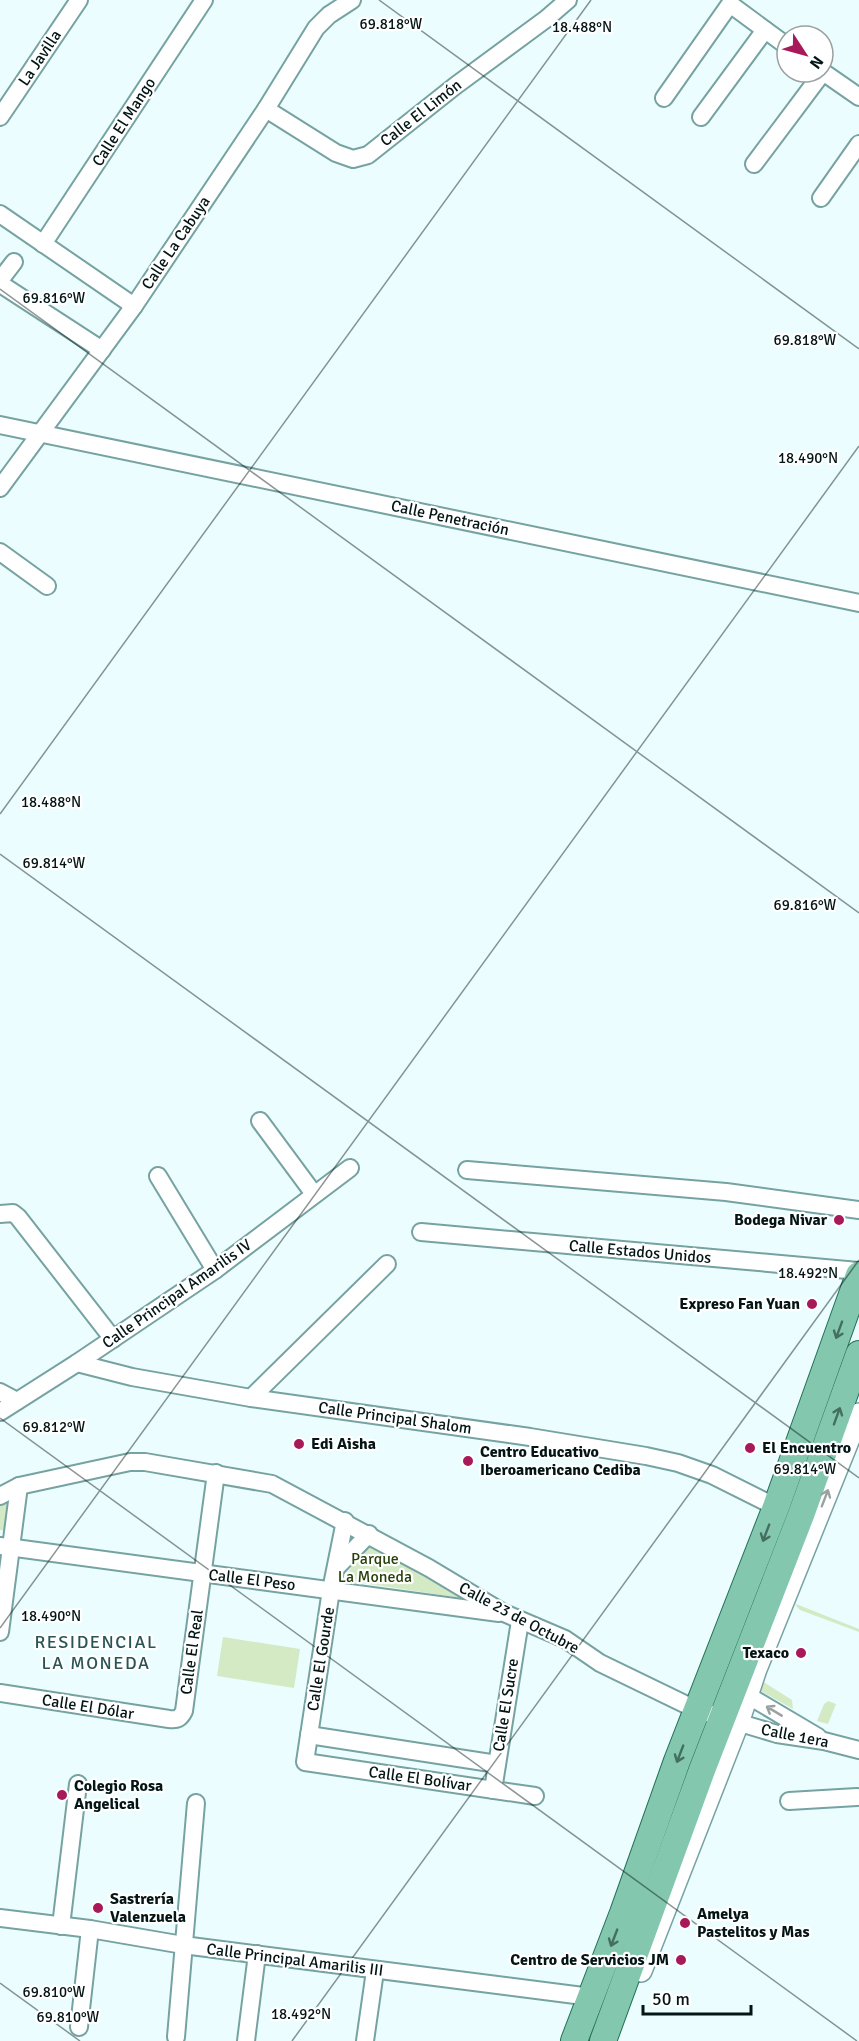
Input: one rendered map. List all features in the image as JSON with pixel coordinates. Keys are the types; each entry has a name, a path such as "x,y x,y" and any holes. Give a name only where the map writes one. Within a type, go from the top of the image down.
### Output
{"main road":[{"path":"574,2041 697,1710 776,1507 859,1273"},
{"path":"603,2041 741,1691 859,1354"}],"street":[{"name":"La Javilla","path":"0,117 79,0"},
{"name":"Calle El Mango","path":"43,244 204,0"},
{"name":"Calle La Cabuya","path":"0,488 134,306 266,109 316,28 329,15 351,0"},
{"name":"Calle El Limón","path":"266,109 336,153 353,159 368,155 454,86 546,19 568,0"},
{"path":"664,98 728,2 775,37"},
{"path":"701,117 765,30"},
{"path":"835,80 859,97"},
{"path":"754,164 814,84"},
{"path":"821,198 859,144"},
{"path":"0,214 134,306"},
{"path":"14,262 1,279 2,285 102,350"},
{"name":"Calle Penetración","path":"0,425 859,603"},
{"path":"0,552 47,586"},
{"path":"260,1121 314,1194"},
{"name":"Calle Principal Amarilis IV","path":"0,1412 215,1270 350,1168"},
{"path":"467,1170 726,1192 859,1210"},
{"path":"158,1176 215,1270"},
{"path":"0,1214 13,1213 18,1217 113,1339"},
{"name":"Calle Estados Unidos","path":"421,1232 859,1273"},
{"path":"251,1398 387,1264"},
{"name":"Calle Principal Shalom","path":"77,1363 132,1377 251,1398 530,1437 646,1456 678,1463 712,1475 776,1507"},
{"path":"0,1392 17,1401"},
{"path":"741,1691 859,1414"},
{"name":"Calle 23 de Octubre","path":"0,1496 19,1486 130,1462 145,1462 272,1484 369,1534 504,1613 565,1638 600,1663 697,1710"},
{"name":"Calle El Real","path":"177,1720 182,1717 184,1711 216,1473"},
{"path":"0,1632 6,1546 19,1486"},
{"name":"Calle El Gourde","path":"305,1762 331,1590 345,1521"},
{"path":"335,1568 369,1534"},
{"name":"Calle El Peso","path":"6,1546 504,1613"},
{"name":"Calle El Sucre","path":"493,1790 520,1621"},
{"path":"711,1674 824,1741"},
{"name":"Calle El Dólar","path":"0,1693 177,1720"},
{"name":"Calle 1era","path":"697,1710 777,1734 824,1741 859,1750"},
{"path":"613,2041 666,1911 730,1720"},
{"name":"Calle El Bolívar","path":"309,1735 497,1764"},
{"name":"Calle El Bolívar","path":"305,1762 535,1796"},
{"path":"61,1926 78,1784"},
{"path":"789,1801 858,1793"},
{"path":"176,2037 196,1803"},
{"name":"Calle Principal Amarilis III","path":"0,1917 375,1971 591,1997"},
{"path":"79,2027 90,1929"},
{"path":"246,2041 257,1954"},
{"path":"365,2041 375,1971"}],"green space":[{"path":"13,1495 7,1531 0,1530 0,1502"},
{"name":"Parque La Moneda","path":"372,1547 474,1600 349,1581 346,1576 354,1563 363,1552"},
{"path":"796,1604 859,1629 859,1632 800,1610"},
{"path":"223,1637 300,1649 294,1688 217,1676"},
{"path":"762,1681 792,1700 793,1709 757,1689"},
{"path":"828,1701 836,1704 828,1724 817,1721 824,1704"}],"place":[{"name":"Bodega Nivar","path":"839,1220"},
{"name":"Expreso Fan Yuan","path":"812,1304"},
{"name":"Edi Aisha","path":"299,1444"},
{"name":"El Encuentro","path":"750,1448"},
{"name":"Centro Educativo Iberoamericano Cediba","path":"468,1461"},
{"name":"Texaco","path":"801,1653"},
{"name":"Colegio Rosa Angelical","path":"62,1795"},
{"name":"Sastrería Valenzuela","path":"98,1908"},
{"name":"Amelya Pastelitos y Mas","path":"685,1923"},
{"name":"Centro de Servicios JM","path":"681,1960"}],"district":[{"name":"RESIDENCIAL LA MONEDA","path":"96,1652"}]}
